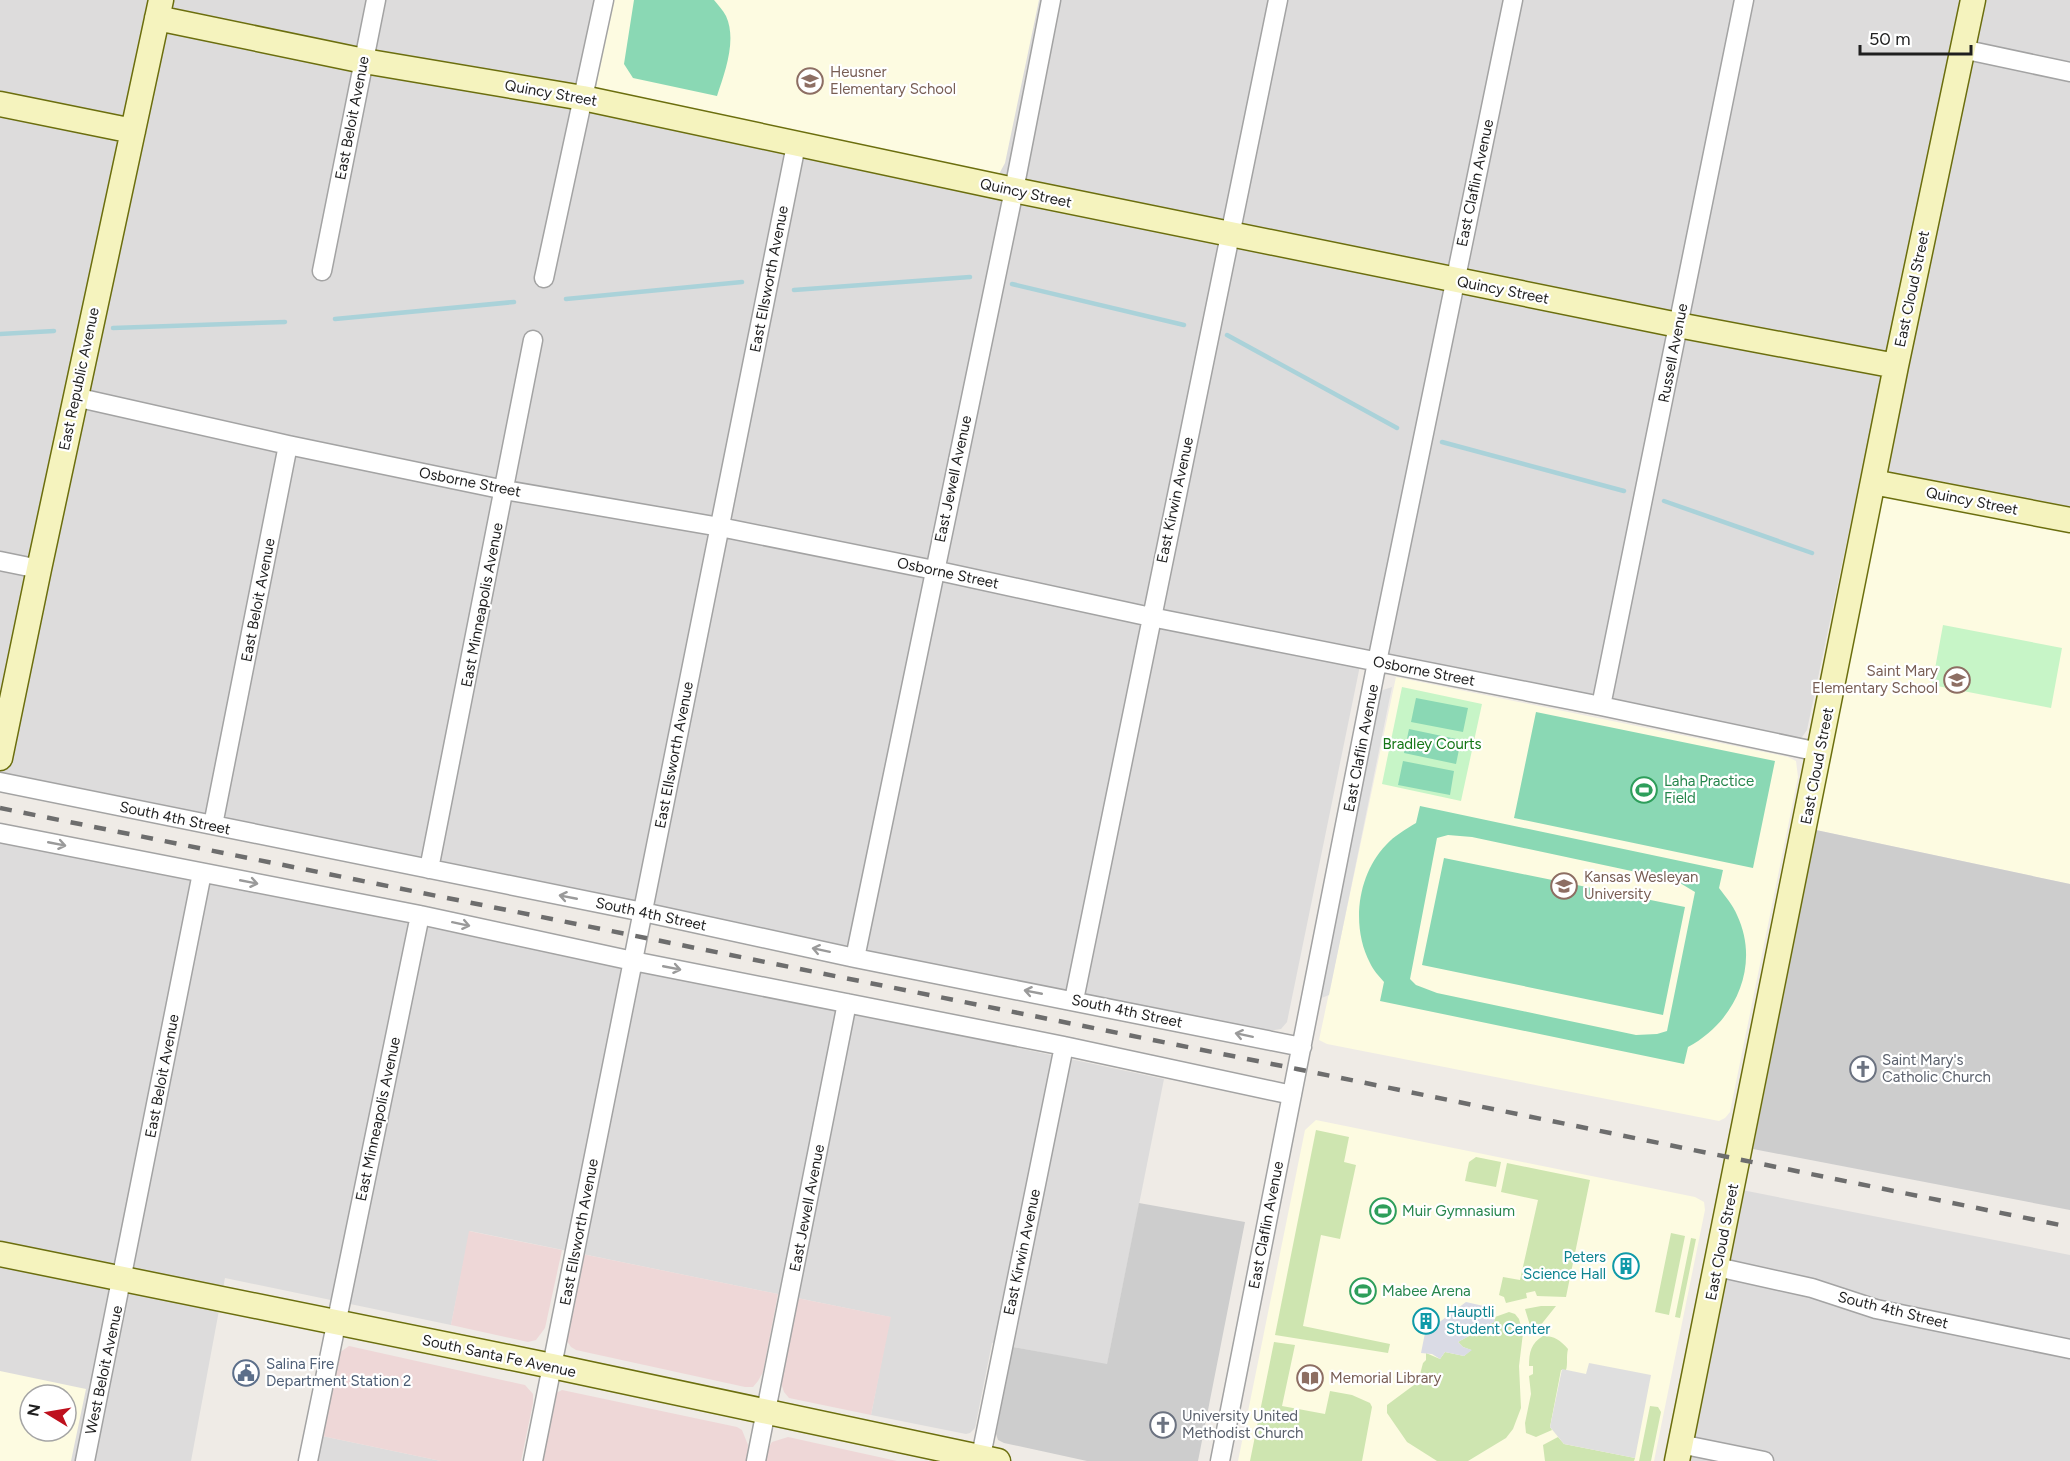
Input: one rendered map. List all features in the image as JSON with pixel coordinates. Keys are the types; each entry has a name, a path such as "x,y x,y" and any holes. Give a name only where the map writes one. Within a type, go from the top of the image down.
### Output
{"street":[{"name":"East Beloit Avenue","path":"322,271 376,0"},
{"path":"544,278 604,0"},
{"name":"East Jewell Avenue","path":"855,958 1014,190 1051,0"},
{"name":"East Kirwin Avenue","path":"1074,1000 1278,0"},
{"name":"East Claflin Avenue","path":"1220,1461 1377,662 1513,0"},
{"name":"Russell Avenue","path":"1602,706 1744,0"},
{"name":"East Cloud Street","path":"1679,1453 1896,366 1973,0"},
{"name":"Quincy Street","path":"159,9 364,61 583,98 1014,190 1454,280 1896,366"},
{"name":"East Republic Avenue","path":"0,758 159,9"},
{"path":"1962,50 2070,72"},
{"path":"0,104 133,131"},
{"name":"East Ellsworth Avenue","path":"533,1461 796,144"},
{"name":"East Minneapolis Avenue","path":"429,869 533,340"},
{"name":"Osborne Street","path":"75,397 288,445 505,490 720,527 1819,752"},
{"name":"East Beloit Avenue","path":"213,825 288,445"},
{"name":"Quincy Street","path":"1873,482 2070,520"},
{"path":"0,561 39,569"},
{"name":"South 4th Street","path":"0,782 643,912 855,958 1302,1047"},
{"path":"0,833 420,915 633,961 1064,1046 1292,1095"},
{"name":"East Beloit Avenue","path":"122,1279 202,873"},
{"name":"East Minneapolis Avenue","path":"308,1461 420,915"},
{"name":"East Jewell Avenue","path":"756,1461 847,1003"},
{"name":"East Kirwin Avenue","path":"986,1460 1064,1046"},
{"name":"South Santa Fe Avenue","path":"0,1254 552,1366 986,1460"},
{"name":"South 4th Street","path":"1717,1268 1812,1288 1876,1309 2070,1349"},
{"name":"West Beloit Avenue","path":"85,1461 122,1279"},
{"path":"1679,1453 1764,1461"}],"shaded area":[{"path":"0,0 2070,0 2070,509 1862,469 1807,730 1802,737 1795,739 1363,651 1287,1022 1281,1029 1269,1031 0,786"},
{"name":"Heusner Elementary School","path":"614,0 1039,0 1005,163 999,174 989,174 602,93 596,88"},
{"name":"Saint Mary Elementary School","path":"1884,494 2070,530 2070,884 1816,830 1880,500"},
{"name":"Kansas Wesleyan University","path":"1396,677 1788,757 1796,761 1798,777 1730,1112 1725,1118 1719,1121 1327,1044 1319,1040"},
{"path":"1392,687 1329,995 1314,1001 1377,692"},
{"path":"1816,830 2070,884 2070,1210 1753,1149"},
{"path":"0,831 1164,1079 1107,1365 992,1343 975,1428 970,1433 871,1415 890,1317 470,1231 451,1325 225,1278 191,1461 0,1461"},
{"path":"1316,1120 1695,1197 1704,1202 1705,1210 1654,1461 1238,1461 1305,1130"},
{"path":"1742,1190 2070,1255 2070,1461 1688,1461"},
{"path":"1139,1203 1245,1222 1198,1461 1087,1461 998,1440 996,1434 1013,1347 1107,1364"},
{"path":"469,1231 562,1250 545,1328 536,1340 528,1342 451,1325"},
{"path":"582,1254 778,1294 763,1372 758,1381 753,1387 745,1387 576,1350 571,1347 565,1333"},
{"path":"797,1298 891,1317 871,1415 789,1398 784,1392 781,1383 782,1372"},
{"path":"1466,1302 1488,1307 1486,1313 1495,1317 1494,1322 1458,1342 1463,1347 1472,1350 1464,1356 1445,1352 1440,1359 1432,1354 1421,1353 1425,1333"},
{"path":"349,1346 525,1385 533,1394 533,1403 521,1461 441,1461 322,1436 339,1353"},
{"path":"1589,1363 1651,1375 1635,1458 1564,1444 1550,1427 1562,1369 1586,1374"},
{"path":"0,1371 57,1383 18,1383 18,1443 75,1443 71,1461 0,1461"},
{"path":"78,1387 86,1389 78,1427"},
{"path":"562,1390 737,1427 742,1430 748,1445 747,1461 538,1461 552,1398"},
{"path":"322,1436 441,1461 317,1461"},
{"path":"788,1437 897,1461 763,1461 772,1442"}],"green space":[{"path":"634,0 714,0 726,16 730,35 729,56 717,96 633,78 624,64"},
{"path":"1943,625 2062,648 2051,708 1932,685"},
{"name":"Bradley Courts","path":"1402,687 1482,704 1461,801 1382,784"},
{"path":"1416,698 1468,708 1463,732 1411,722"},
{"name":"Laha Practice Field","path":"1536,712 1775,761 1753,868 1514,818"},
{"path":"1409,729 1461,740 1456,764 1404,753"},
{"path":"1403,761 1454,771 1450,795 1398,785"},
{"path":"1420,806 1723,870 1719,888 1737,915 1744,934 1746,954 1739,991 1730,1008 1705,1036 1688,1047 1684,1064 1380,1001 1384,982 1373,968 1360,934 1360,902 1363,886 1376,857 1386,845 1416,823","holes":["1448,835 1472,837 1669,879 1695,892 1667,1031 1636,1035 1437,993 1416,985 1410,979 1437,838"]},
{"path":"1444,858 1685,907 1663,1015 1422,965"},
{"path":"1316,1130 1349,1137 1344,1162 1356,1165 1340,1239 1321,1235 1303,1326 1390,1344 1388,1353 1275,1335"},
{"path":"1476,1157 1501,1162 1496,1187 1465,1181 1469,1162"},
{"path":"1507,1163 1590,1180 1566,1297 1537,1296 1535,1291 1526,1293 1527,1298 1506,1303 1504,1297 1499,1295 1503,1277 1520,1280 1538,1200 1501,1192"},
{"path":"1671,1233 1685,1236 1669,1315 1655,1312"},
{"path":"1691,1238 1696,1239 1680,1318 1675,1317"},
{"path":"1556,1306 1540,1326 1532,1332 1525,1309"},
{"path":"1509,1312 1515,1314 1519,1319 1523,1333 1519,1366 1521,1408 1513,1429 1506,1438 1468,1461 1437,1461 1407,1442 1387,1413 1387,1405 1418,1382 1426,1360 1426,1353 1440,1359 1445,1352 1464,1356 1471,1350 1458,1342 1494,1322 1495,1317"},
{"path":"1543,1336 1557,1339 1568,1349 1567,1365 1566,1370 1561,1370 1550,1427 1552,1430 1536,1437 1526,1433 1525,1423 1531,1394 1529,1376 1533,1374 1533,1366 1529,1366 1529,1361 1533,1345"},
{"path":"1274,1342 1295,1345 1282,1406 1325,1414 1330,1391 1352,1395 1370,1403 1372,1407 1362,1461 1250,1461"},
{"path":"1650,1406 1658,1407 1661,1412 1651,1461 1639,1461"},
{"path":"1558,1437 1564,1444 1635,1458 1634,1461 1545,1461 1543,1445"}],"waterway":[{"path":"794,290 970,277"},
{"path":"566,299 742,282"},
{"path":"1012,284 1184,325"},
{"path":"335,319 514,302"},
{"path":"113,328 285,322"},
{"path":"0,334 54,331"},
{"path":"1227,335 1397,428"},
{"path":"1442,442 1624,491"},
{"path":"1664,501 1812,553"}],"railway":[{"path":"0,808 2070,1227"}],"place":[{"name":"Heusner Elementary School","path":"810,81"},
{"name":"Saint Mary Elementary School","path":"1957,680"},
{"name":"Laha Practice Field","path":"1644,790"},
{"name":"Kansas Wesleyan University","path":"1564,886"},
{"name":"Saint Mary's Catholic Church","path":"1863,1069"},
{"name":"Muir Gymnasium","path":"1383,1211"},
{"name":"Peters Science Hall","path":"1626,1266"},
{"name":"Mabee Arena","path":"1363,1291"},
{"name":"Hauptli Student Center","path":"1426,1321"},
{"name":"Salina Fire Department Station 2","path":"246,1373"},
{"name":"Memorial Library","path":"1310,1378"},
{"name":"University United Methodist Church","path":"1163,1425"}]}
